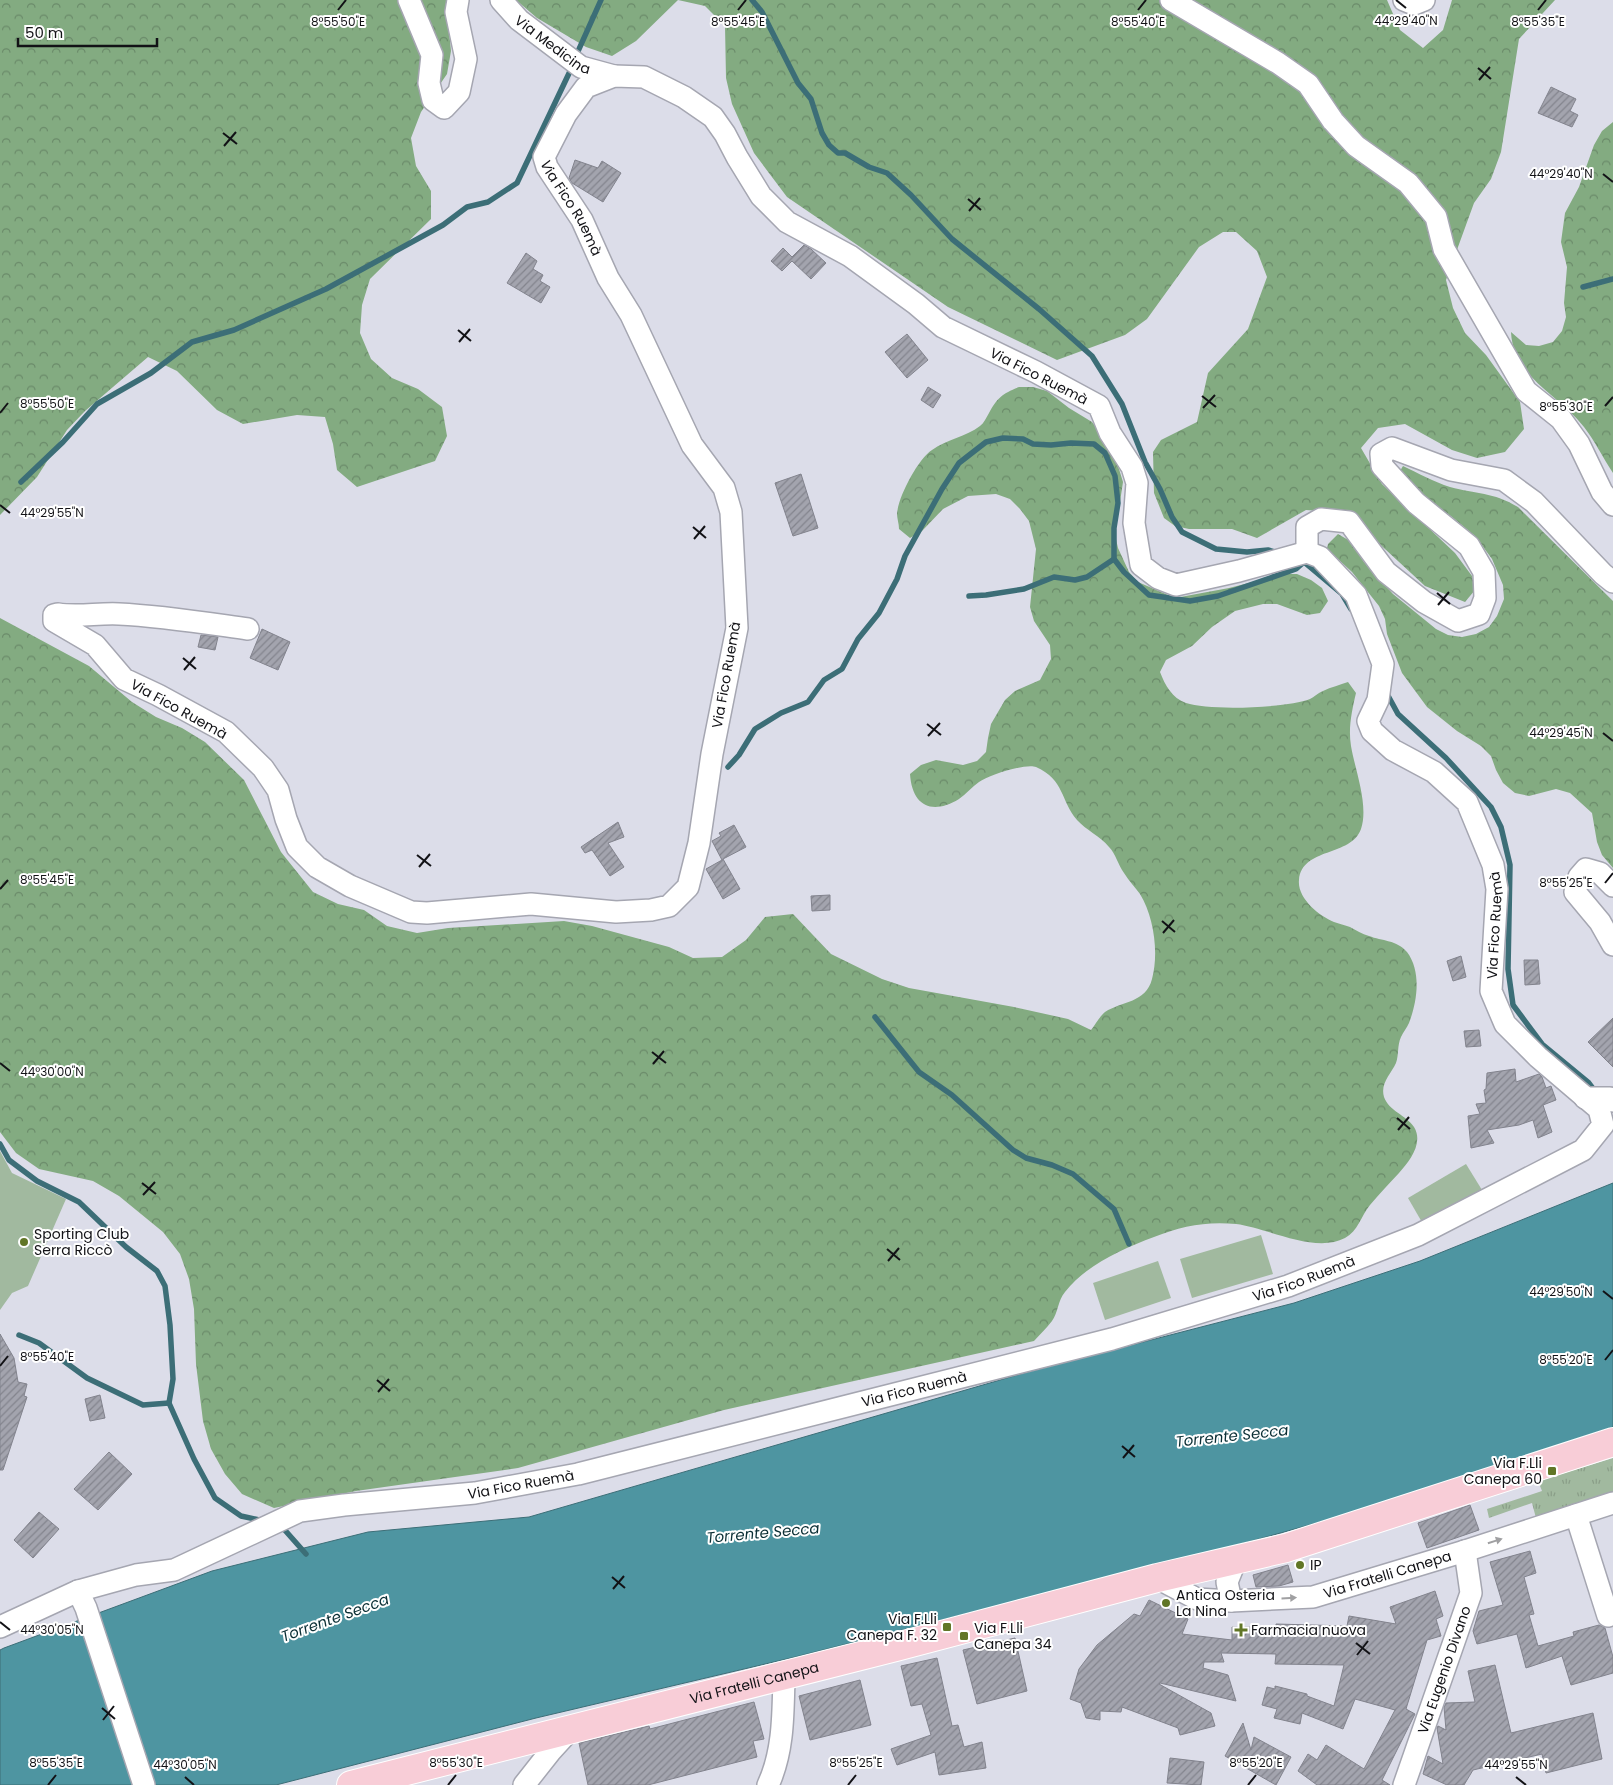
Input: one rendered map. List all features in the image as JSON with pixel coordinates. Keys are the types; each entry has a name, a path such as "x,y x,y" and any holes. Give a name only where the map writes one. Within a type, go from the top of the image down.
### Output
{"main road":[{"name":"Via Fratelli Canepa","path":"351,1785 1158,1578 1235,1562 1286,1548 1613,1442"}],"street":[{"path":"409,0 432,54 429,82 433,100 444,108 459,92 466,58 456,12 458,0"},
{"name":"Via Medicina","path":"501,0 519,20 581,67 614,76"},
{"path":"1171,0 1278,63 1308,84 1334,121 1356,146 1408,183 1436,217 1444,250 1526,391 1561,419 1579,444 1602,492 1613,505"},
{"path":"1404,0 1414,4 1424,0"},
{"name":"Via Fico Ruemà","path":"82,1600 136,1576 174,1570 300,1511 476,1493 578,1474 1112,1339 1288,1286 1418,1236 1582,1150 1603,1125 1599,1110 1538,1057 1506,1024 1491,991 1497,889 1493,865 1467,802 1434,772 1393,750 1372,731 1368,721 1378,700 1383,664 1356,595 1320,557 1307,552 1238,571 1176,585 1158,578 1141,566 1134,523 1137,483 1132,467 1110,433 1099,406 1036,372 942,328 916,304 850,256 788,222 761,196 736,158 725,134 713,117 684,97 644,77 614,76 586,87 566,114 544,157 547,166 582,220 608,278 631,315 692,445 724,488 730,512 737,628 712,754 699,842 688,887 669,906 651,910 616,912 531,904 427,913 411,912 350,886 317,867 297,847 278,790 263,768 226,732 158,694 124,679 95,645 54,621 54,615 118,614 177,619 248,629"},
{"path":"1307,552 1307,528 1321,519 1349,522 1386,572 1424,602 1458,622 1479,614 1485,598 1484,572 1469,546 1416,503 1382,466 1381,454 1392,448 1451,470 1504,480 1534,502 1613,582"},
{"path":"1613,886 1600,872 1586,869 1579,877 1575,892 1600,922 1613,945"},
{"path":"1585,1098 1612,1097"},
{"name":"Via Fratelli Canepa","path":"1158,1578 1198,1599 1231,1601 1313,1597 1465,1551 1613,1503"},
{"path":"1576,1514 1608,1616"},
{"name":"Via Eugenio Divano","path":"1404,1785 1471,1593 1465,1551"},
{"path":"1231,1601 1227,1582 1235,1562"},
{"path":"0,1627 82,1600 144,1785"},
{"path":"768,1785 782,1739 784,1675"},
{"path":"524,1785 550,1752 572,1729"}],"green space":[{"path":"0,0 446,0 451,51 447,74 421,112 411,138 416,166 431,191 431,219 370,279 362,305 360,333 371,359 392,378 418,389 442,407 447,436 435,461 357,487 337,470 333,444 325,417 297,415 243,424 217,410 177,371 148,357 85,411 67,430 37,477 0,515"},
{"path":"516,0 678,0 636,41 612,56 586,47 537,18"},
{"path":"678,0 1387,0 1400,30 1423,48 1443,30 1452,0 1555,0 1519,39 1501,152 1491,179 1474,203 1446,280 1453,308 1465,333 1486,355 1520,402 1524,429 1505,452 1477,458 1452,450 1405,424 1378,428 1361,448 1382,484 1455,553 1472,576 1475,590 1465,602 1425,586 1346,513 1306,510 1257,538 1232,529 1189,529 1175,526 1164,518 1154,493 1153,452 1161,440 1197,422 1208,373 1248,329 1267,277 1257,251 1236,232 1223,232 1199,247 1147,319 1125,335 1057,360 948,307 787,197 754,153 732,104 726,78 725,26 705,6"},
{"path":"1613,122 1613,473 1584,427 1528,373 1514,348 1511,332 1526,345 1539,346 1553,342 1562,331 1566,317 1564,303 1567,267 1561,242 1565,213 1579,187 1594,145 1602,131"},
{"path":"1019,387 1033,387 1047,391 1069,408 1092,422 1108,443 1123,482 1115,535 1118,548 1129,572 1138,582 1175,598 1229,588 1284,574 1297,574 1311,580 1322,588 1328,601 1320,613 1307,615 1277,604 1263,604 1235,611 1212,627 1192,646 1166,660 1160,672 1167,686 1181,701 1212,707 1284,705 1310,699 1319,693 1348,682 1356,693 1351,719 1350,739 1362,799 1363,820 1361,829 1356,838 1348,844 1309,862 1302,869 1299,887 1305,900 1322,915 1366,935 1399,945 1412,960 1417,987 1414,1006 1409,1023 1400,1040 1396,1063 1383,1087 1386,1102 1411,1123 1417,1133 1414,1152 1407,1163 1370,1205 1353,1231 1345,1238 1333,1242 1306,1242 1249,1226 1215,1223 1194,1225 1164,1233 1117,1253 1094,1266 1074,1282 1063,1295 1052,1321 1034,1341 724,1410 518,1468 356,1491 274,1508 242,1494 225,1474 211,1449 203,1421 196,1364 194,1309 189,1279 180,1254 163,1232 119,1196 93,1181 39,1169 16,1153 0,1132 0,618 89,666 132,702 156,717 182,728 205,742 244,780 281,852 313,892 338,904 364,910 387,926 417,933 448,928 564,921 592,926 669,947 693,958 722,957 746,940 765,917 793,914 831,954 882,979 909,988 1068,1019 1091,1030 1105,1012 1145,993 1152,979 1154,969 1154,935 1149,913 1140,894 1122,870 1111,850 1077,820 1057,784 1045,772 1036,767 1016,768 991,776 979,782 959,799 940,807 932,807 919,800 912,785 910,774 921,765 936,760 963,765 977,761 986,752 991,724 1005,700 1015,691 1040,680 1051,659 1050,645 1034,621 1030,607 1036,549 1029,521 1010,499 996,494 968,496 943,509 922,531 910,538 899,529 897,516 901,498 921,461 938,446 969,433 980,426 998,400 1009,391"},
{"path":"1403,466 1444,485 1492,496 1518,507 1613,601 1613,868 1602,855 1597,842 1592,813 1570,793 1556,789 1529,796 1515,793 1503,783 1491,756 1481,746 1457,731 1427,707 1402,673 1387,634 1385,619 1379,606 1352,572 1327,549 1328,544 1338,534 1350,541 1364,562 1393,594 1436,629 1448,635 1462,637 1476,634 1489,627 1497,616 1504,599 1503,585 1492,559 1475,536 1429,501 1400,471"},
{"name":"Sporting Club Serra Riccò","path":"0,1151 12,1173 66,1199 28,1286 12,1293 0,1310"},
{"path":"1466,1164 1482,1190 1423,1224 1408,1198"},
{"path":"1261,1235 1273,1274 1192,1298 1180,1259"},
{"path":"1158,1261 1171,1298 1105,1320 1093,1283"},
{"path":"1613,1458 1613,1494 1536,1518 1532,1503 1489,1518 1487,1509 1542,1491 1538,1481"}],"water":[{"name":"Torrente Secca","path":"1613,1183 1613,1427 1356,1512 1212,1552 795,1657 536,1718 276,1785 0,1785 0,1650 4,1648 212,1571 368,1532 529,1517 1031,1371 1294,1303 1420,1261"}],"building":[{"path":"1551,87 1576,99 1570,111 1578,115 1572,127 1538,113"},
{"path":"575,160 598,168 602,161 621,173 603,202 572,183 569,178"},
{"path":"804,245 826,263 811,279 792,261 782,271 771,261 783,248 792,257"},
{"path":"526,253 537,261 533,269 543,275 540,281 550,287 541,303 507,283"},
{"path":"907,334 928,360 907,378 885,352"},
{"path":"928,387 941,395 933,408 921,400"},
{"path":"801,474 818,528 793,536 775,483"},
{"path":"262,629 290,642 278,670 250,658"},
{"path":"201,635 218,637 215,650 198,647"},
{"path":"618,822 624,837 608,843 624,867 610,876 592,850 585,853 581,847"},
{"path":"734,825 746,847 723,859 740,889 723,899 706,869 722,860 712,841 721,836 719,833"},
{"path":"830,895 830,910 812,911 811,896"},
{"path":"1461,956 1466,977 1453,981 1447,961"},
{"path":"1524,960 1538,960 1540,984 1525,985"},
{"path":"1613,1018 1613,1067 1588,1042"},
{"path":"1479,1030 1481,1046 1466,1047 1464,1031"},
{"path":"1515,1069 1516,1082 1539,1074 1546,1088 1551,1086 1556,1100 1543,1105 1552,1132 1538,1138 1533,1120 1519,1125 1487,1130 1494,1143 1471,1148 1468,1116 1480,1114 1476,1104 1486,1103 1484,1090 1486,1089 1487,1073"},
{"path":"0,1334 14,1358 18,1382 27,1384 24,1396 27,1397 3,1470 0,1470"},
{"path":"100,1395 105,1418 90,1421 85,1399"},
{"path":"109,1452 132,1474 98,1510 74,1489"},
{"path":"1470,1505 1479,1530 1427,1548 1418,1523"},
{"path":"39,1512 59,1529 33,1558 14,1540"},
{"path":"1530,1551 1536,1573 1524,1577 1534,1614 1529,1615 1538,1646 1574,1636 1573,1632 1599,1625 1605,1628 1613,1657 1613,1673 1571,1685 1562,1656 1526,1668 1517,1634 1477,1644 1473,1631 1479,1611 1503,1605 1490,1562"},
{"path":"1288,1565 1293,1582 1279,1586 1256,1587 1253,1575"},
{"path":"1435,1591 1443,1616 1436,1619 1441,1636 1427,1640 1406,1709 1415,1714 1382,1780 1390,1785 1317,1785 1298,1771 1308,1754 1317,1760 1326,1745 1364,1769 1395,1710 1355,1699 1343,1729 1302,1713 1300,1724 1274,1718 1277,1709 1262,1705 1267,1687 1275,1689 1275,1686 1307,1694 1307,1696 1334,1706 1344,1665 1275,1664 1276,1654 1221,1653 1224,1662 1204,1662 1203,1668 1228,1675 1236,1701 1159,1684 1211,1713 1215,1726 1180,1735 1178,1728 1122,1707 1121,1712 1100,1711 1100,1720 1086,1718 1081,1703 1070,1699 1079,1669 1097,1645 1134,1614 1140,1616 1149,1600 1188,1619 1182,1634 1232,1640 1232,1627 1276,1627 1276,1624 1347,1626 1349,1616 1396,1624 1390,1607"},
{"path":"1015,1638 1027,1691 977,1704 963,1650"},
{"path":"937,1658 952,1726 958,1725 964,1747 982,1742 986,1768 939,1775 935,1752 897,1765 891,1749 931,1735 922,1704 911,1706 901,1666"},
{"path":"1495,1665 1511,1733 1593,1713 1602,1759 1546,1773 1542,1754 1473,1770 1464,1785 1447,1785 1423,1774 1428,1756 1443,1764 1437,1728 1438,1726 1446,1730 1444,1707 1446,1703 1475,1702 1468,1671"},
{"path":"860,1680 871,1725 810,1740 799,1696"},
{"path":"754,1702 764,1739 753,1741 757,1757 648,1785 588,1785 579,1743 649,1726 650,1729"},
{"path":"1243,1723 1251,1750 1254,1737 1291,1757 1276,1785 1225,1756"},
{"path":"1170,1758 1204,1762 1201,1785 1167,1783"}],"waterway":[{"path":"575,58 601,0"},
{"path":"752,0 762,12 798,83 811,99 822,133 829,145 838,153 845,153 869,167 887,173 911,195 952,239 1039,309 1092,356 1122,404 1145,462 1160,489 1172,517 1182,532 1216,549 1247,552 1268,550 1278,553"},
{"path":"21,482 63,442 97,404 151,373 192,342 234,330 326,289 443,225 467,207 488,202 517,183 572,67"},
{"path":"1583,287 1613,279"},
{"path":"728,767 739,755 755,729 781,713 808,702 824,680 842,669 858,639 879,613 897,579 905,556 942,489 959,463 986,442 1003,438 1023,439 1033,444 1094,444 1105,453 1115,476 1118,503 1114,528 1114,559 1124,572 1149,595 1190,601 1218,596 1296,569 1304,562"},
{"path":"969,596 1024,589 1054,577 1075,580 1087,577 1114,559"},
{"path":"1301,560 1342,594 1351,609"},
{"path":"1386,692 1398,714 1446,758 1491,807 1501,827 1510,865 1508,969 1513,1005 1542,1044 1588,1082 1597,1094"},
{"path":"875,1017 919,1072 952,1095 1013,1150 1026,1158 1052,1165 1073,1174 1114,1209 1129,1244"},
{"path":"0,1144 9,1160 37,1181 79,1202 126,1247 157,1271 165,1286 170,1325 173,1379 169,1403 194,1459 215,1498 241,1516 264,1521"},
{"path":"19,1335 39,1343 87,1378 143,1405 169,1403"},
{"path":"280,1527 306,1554"}],"place":[{"name":"Sporting Club Serra Riccò","path":"24,1242"},
{"name":"Via F.Lli Canepa 60","path":"1552,1471"},
{"name":"IP","path":"1300,1565"},
{"name":"Antica Osteria La Nina","path":"1166,1603"},
{"name":"Via F.Lli Canepa F. 32","path":"947,1627"},
{"name":"Farmacia nuova","path":"1241,1630"},
{"name":"Via F.Lli Canepa 34","path":"964,1636"}]}
